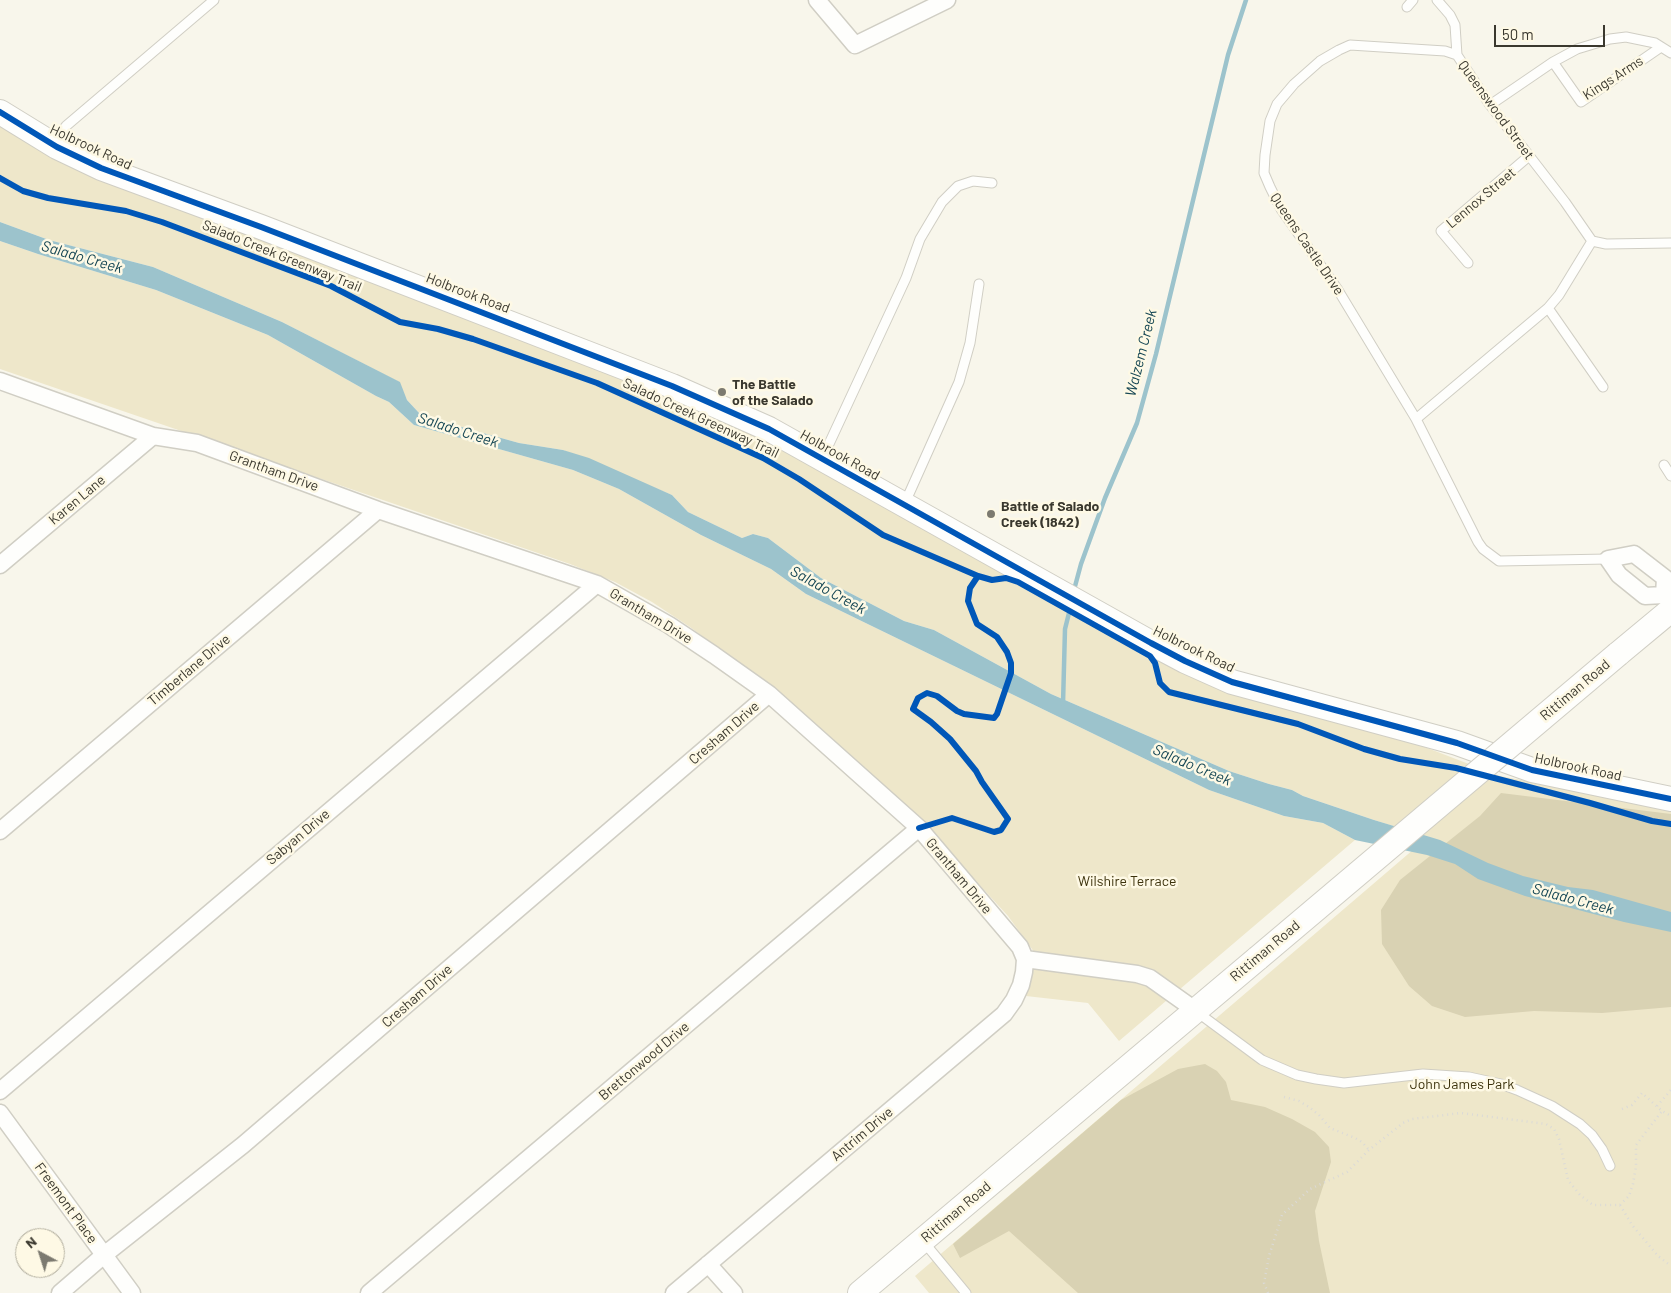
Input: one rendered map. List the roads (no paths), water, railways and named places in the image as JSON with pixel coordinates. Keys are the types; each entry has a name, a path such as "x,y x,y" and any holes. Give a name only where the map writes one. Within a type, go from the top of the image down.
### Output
{"street":[{"path":"817,0 855,45 947,0"},
{"name":"Holbrook Road","path":"0,112 52,144 101,168 271,230 672,386 769,429 1185,661 1232,682 1457,743 1532,770 1671,799"},
{"name":"Grantham Drive","path":"0,381 153,436 197,443 378,510 597,584 669,625 769,694 919,828 1020,947 1025,959"},
{"name":"Karen Lane","path":"0,565 153,436"},
{"name":"Timberlane Drive","path":"0,832 378,510"},
{"name":"Queens Castle Drive","path":"1608,558 1634,554 1665,578 1669,602"},
{"path":"1608,558 1619,575 1645,596 1669,602"},
{"name":"Sabyan Drive","path":"0,1091 597,584"},
{"name":"Rittiman Road","path":"860,1293 1618,654 1669,602"},
{"name":"Cresham Drive","path":"60,1293 104,1255 250,1139 769,694"},
{"name":"Brettonwood Drive","path":"369,1293 919,828"},
{"path":"1025,959 1137,974 1150,978 1195,1010"},
{"name":"Antrim Drive","path":"674,1293 1004,1014 1014,1000 1021,985 1025,959"},
{"name":"Freemont Place","path":"0,1113 132,1293"},
{"path":"708,1264 734,1293"}],"lane":[{"path":"52,144 66,126 214,0"},
{"name":"Queenswood Street","path":"1437,0 1450,15 1455,25 1457,55 1490,105 1573,212 1592,241"},
{"path":"1490,105 1553,62 1577,49 1610,39 1626,37 1655,43 1671,53"},
{"name":"Queens Castle Drive","path":"1457,55 1445,51 1350,45 1320,61 1294,84 1277,104 1270,121 1264,173 1282,209 1338,290 1416,419 1483,549 1499,561 1608,558"},
{"name":"Kings Arms","path":"1553,62 1581,102 1661,47"},
{"name":"Lennox Street","path":"1468,264 1441,231 1529,156"},
{"path":"822,459 906,278 920,239 942,202 958,186 973,181 992,182"},
{"path":"1416,419 1548,308 1559,294 1592,241 1606,244 1669,243"},
{"path":"904,505 959,382 970,343 979,284"},
{"path":"1548,308 1603,387"},
{"path":"1664,466 1671,476"},
{"path":"1195,1010 1262,1060 1297,1075 1344,1083 1423,1074 1441,1075 1469,1077 1517,1090 1552,1106 1580,1124 1592,1135 1602,1149 1610,1166"},
{"path":"922,1240 966,1293"}],"water":[{"name":"Salado Creek","path":"0,222 49,240 153,267 282,322 400,382 407,400 420,414 519,443 563,450 589,458 672,495 688,512 742,538 753,534 768,538 821,578 904,621 934,630 1051,694 1229,771 1292,790 1303,796 1374,820 1440,840 1488,863 1523,876 1568,887 1593,890 1671,912 1671,932 1624,922 1525,896 1478,879 1455,864 1427,855 1355,840 1323,823 1284,816 1209,790 806,594 771,569 701,535 619,489 573,470 414,425 389,402 268,335 156,290 0,241"}],"waterway":[{"name":"Walzem Creek","path":"1074,590 1081,564 1105,498 1137,423 1156,354 1228,55 1246,0"},
{"name":"Walzem Creek","path":"1063,704 1065,629 1071,605"}],"place":[{"name":"The Battle of the Salado","path":"722,392"},
{"name":"Battle of Salado Creek (1842)","path":"991,514"}],"park label":[{"name":"Wilshire Terrace","path":"1127,881"},
{"name":"John James Park","path":"1462,1084"}]}
